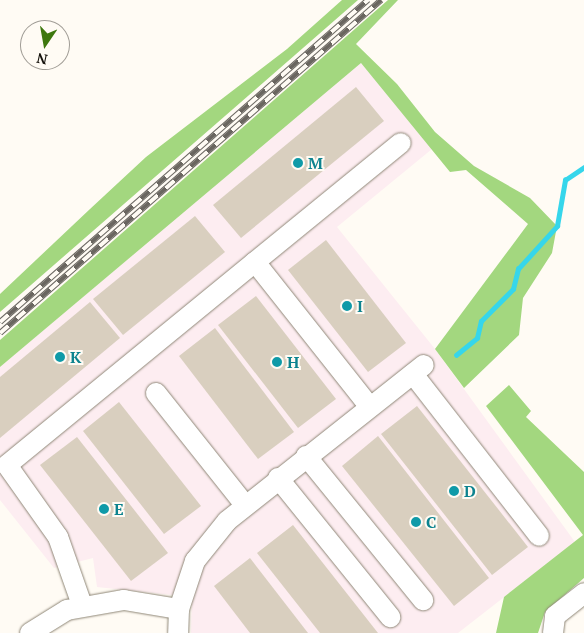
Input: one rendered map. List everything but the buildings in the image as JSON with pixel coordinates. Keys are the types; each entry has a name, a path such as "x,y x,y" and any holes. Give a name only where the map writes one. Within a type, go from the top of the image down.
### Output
{"street":[{"path":"82,605 58,538 7,465 401,143"},
{"path":"255,262 369,406"},
{"path":"178,633 179,609 196,561 244,504 418,370 540,536"},
{"path":"156,393 244,504"},
{"path":"306,456 422,600"},
{"path":"278,478 390,618"},
{"path":"553,633 555,616 584,593"},
{"path":"30,633 82,605 124,600 179,609"}],"shaded area":[{"path":"361,63 432,149 337,227 435,349 575,542 458,633 191,633 192,597 97,587 93,558 54,568 0,500 0,367"}],"green space":[{"path":"342,0 358,0 0,312 0,294 146,157 287,49"},
{"path":"388,0 398,0 356,44 397,84 435,132 474,166 530,198 557,226 552,253 523,298 519,335 464,388 435,349 528,224 466,170 450,172 361,63 0,367 0,340"},
{"path":"509,385 531,411 526,417 584,472 584,578 545,612 538,633 496,633 504,597 583,535 486,406"}],"waterway":[{"path":"456,355 477,338 481,321 513,289 518,269 557,226 565,180 584,167"}],"railway":[{"path":"0,322 368,0"},
{"path":"0,333 381,0"}],"place":[{"name":"M","path":"298,163"},
{"name":"I","path":"347,306"},
{"name":"K","path":"60,357"},
{"name":"H","path":"277,362"},
{"name":"D","path":"454,491"},
{"name":"E","path":"104,509"},
{"name":"C","path":"416,522"}]}
